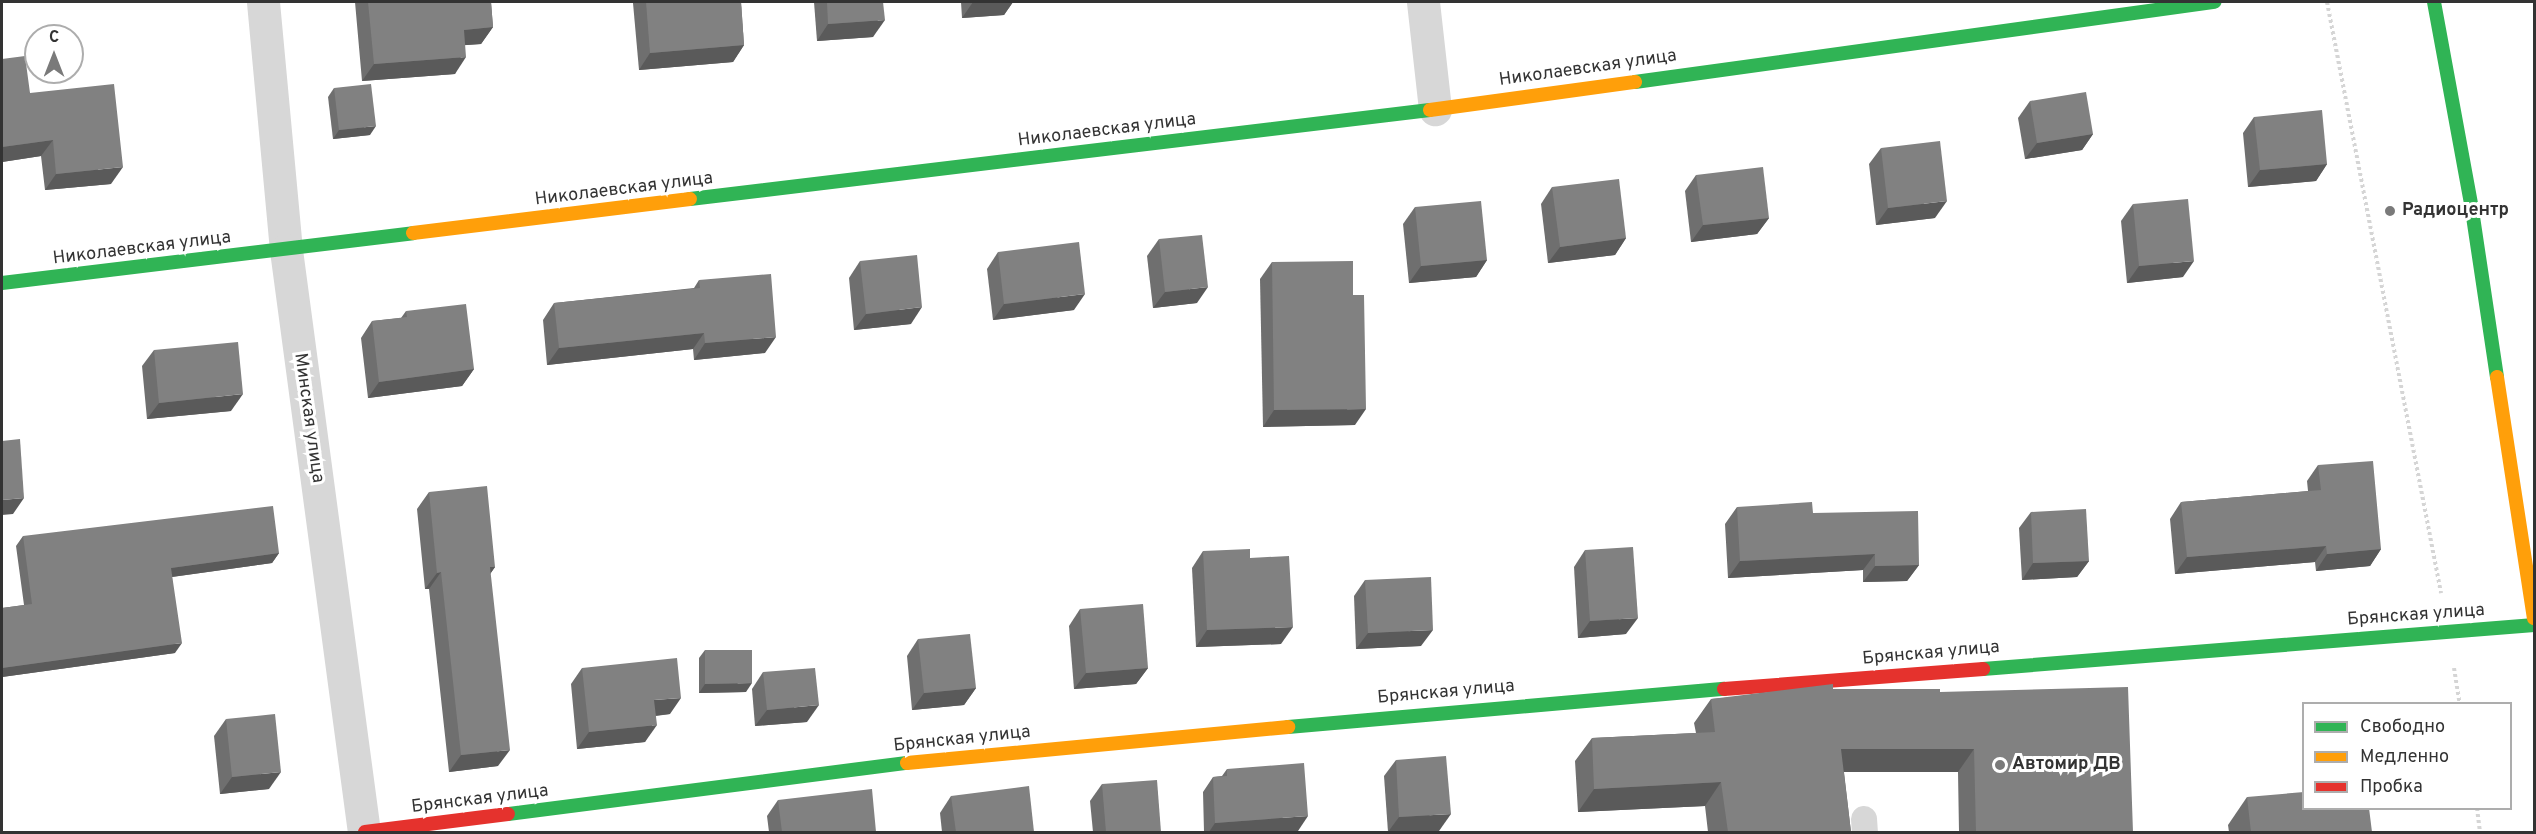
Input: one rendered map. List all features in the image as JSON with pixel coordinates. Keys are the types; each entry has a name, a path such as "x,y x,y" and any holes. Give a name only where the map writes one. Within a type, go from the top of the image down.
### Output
{"main road":[{"name":"Николаевская улица","path":"2,283 1435,109 2214,2"},
{"path":"2434,2 2472,210 2535,618"},
{"name":"Брянская улица","path":"364,832 890,765 1389,716 2535,625"}],"street":[{"name":"Минская улица","path":"263,2 286,250 364,832"},
{"path":"1423,2 1435,109"}],"path":[{"path":"2327,2 2460,702"},
{"path":"2477,810 2480,832"}],"building":[{"path":"368,2 491,2 493,27 464,30 466,57 374,64"},
{"path":"646,2 741,2 744,45 650,53"},
{"path":"827,2 883,2 885,20 828,24"},
{"path":"24,56 24,84 29,84 30,93 114,84 123,167 56,174 53,140 2,147 2,59"},
{"path":"371,84 376,126 339,130 334,88"},
{"path":"2086,92 2093,134 2037,143 2030,101"},
{"path":"2322,110 2327,164 2260,170 2254,117"},
{"path":"1940,141 1947,201 1888,208 1881,148"},
{"path":"1763,167 1769,218 1703,225 1696,175"},
{"path":"1619,179 1626,238 1560,247 1552,187"},
{"path":"2188,199 2194,261 2139,266 2133,204"},
{"path":"1481,201 1487,260 1421,266 1415,207"},
{"path":"1202,235 1208,287 1165,292 1159,239"},
{"path":"1079,242 1085,294 1004,304 998,252"},
{"path":"917,255 922,307 866,314 860,261"},
{"path":"1353,261 1353,295 1364,295 1366,409 1274,410 1272,262"},
{"path":"771,274 776,337 705,343 704,333 559,348 554,303 700,288 699,280"},
{"path":"466,304 474,369 379,382 372,321 407,317 406,311"},
{"path":"238,342 243,394 159,403 154,350"},
{"path":"20,439 24,498 2,500 2,441"},
{"path":"2373,461 2381,549 2327,554 2326,546 2187,557 2181,502 2321,490 2318,465"},
{"path":"487,486 495,567 490,567 510,750 461,755 441,572 437,573 429,492"},
{"path":"1812,502 1813,513 1918,511 1919,565 1875,566 1875,554 1740,561 1737,507"},
{"path":"273,506 279,553 171,568 182,643 2,668 2,608 32,604 23,536"},
{"path":"2086,509 2089,561 2033,563 2031,512"},
{"path":"1633,547 1638,618 1590,621 1585,550"},
{"path":"1250,549 1250,558 1289,556 1293,627 1207,630 1203,551"},
{"path":"1431,577 1433,630 1368,633 1365,580"},
{"path":"1143,604 1148,668 1086,673 1080,609"},
{"path":"970,634 976,688 924,693 918,639"},
{"path":"705,650 752,650 752,683 705,684"},
{"path":"677,658 681,698 654,700 657,725 589,732 582,668"},
{"path":"815,668 819,705 767,710 763,672"},
{"path":"1833,684 1833,689 1940,689 1940,692 2128,687 2133,832 1976,832 1974,749 1841,749 1851,832 1728,832 1721,782 1594,789 1592,738 1715,732 1711,699"},
{"path":"275,714 281,772 232,777 226,719"},
{"path":"1446,756 1451,814 1399,817 1396,760"},
{"path":"1304,763 1308,816 1215,823 1213,777 1227,776 1227,769"},
{"path":"1157,780 1161,832 1106,832 1102,784"},
{"path":"1029,786 1034,832 956,832 951,796"},
{"path":"872,789 876,832 782,832 778,800"},
{"path":"2302,792 2302,810 2369,810 2372,832 2251,832 2247,797"}],"traffic: fast":[{"path":"1635,82 2214,2"},
{"path":"2434,2 2472,210 2497,377"},
{"path":"690,199 1430,110"},
{"path":"2,283 413,233"},
{"path":"1983,669 2534,625"},
{"path":"1288,727 1724,689"},
{"path":"508,814 907,763"}],"traffic: slow":[{"path":"1430,110 1635,82"},
{"path":"413,233 690,199"},
{"path":"2497,377 2534,618"},
{"path":"907,763 1288,727"}],"traffic: jam":[{"path":"1724,689 1983,669"},
{"path":"365,832 508,814"}],"place":[{"name":"Радиоцентр","path":"2390,211"},
{"name":"Автомир ДВ","path":"2000,765"}]}
